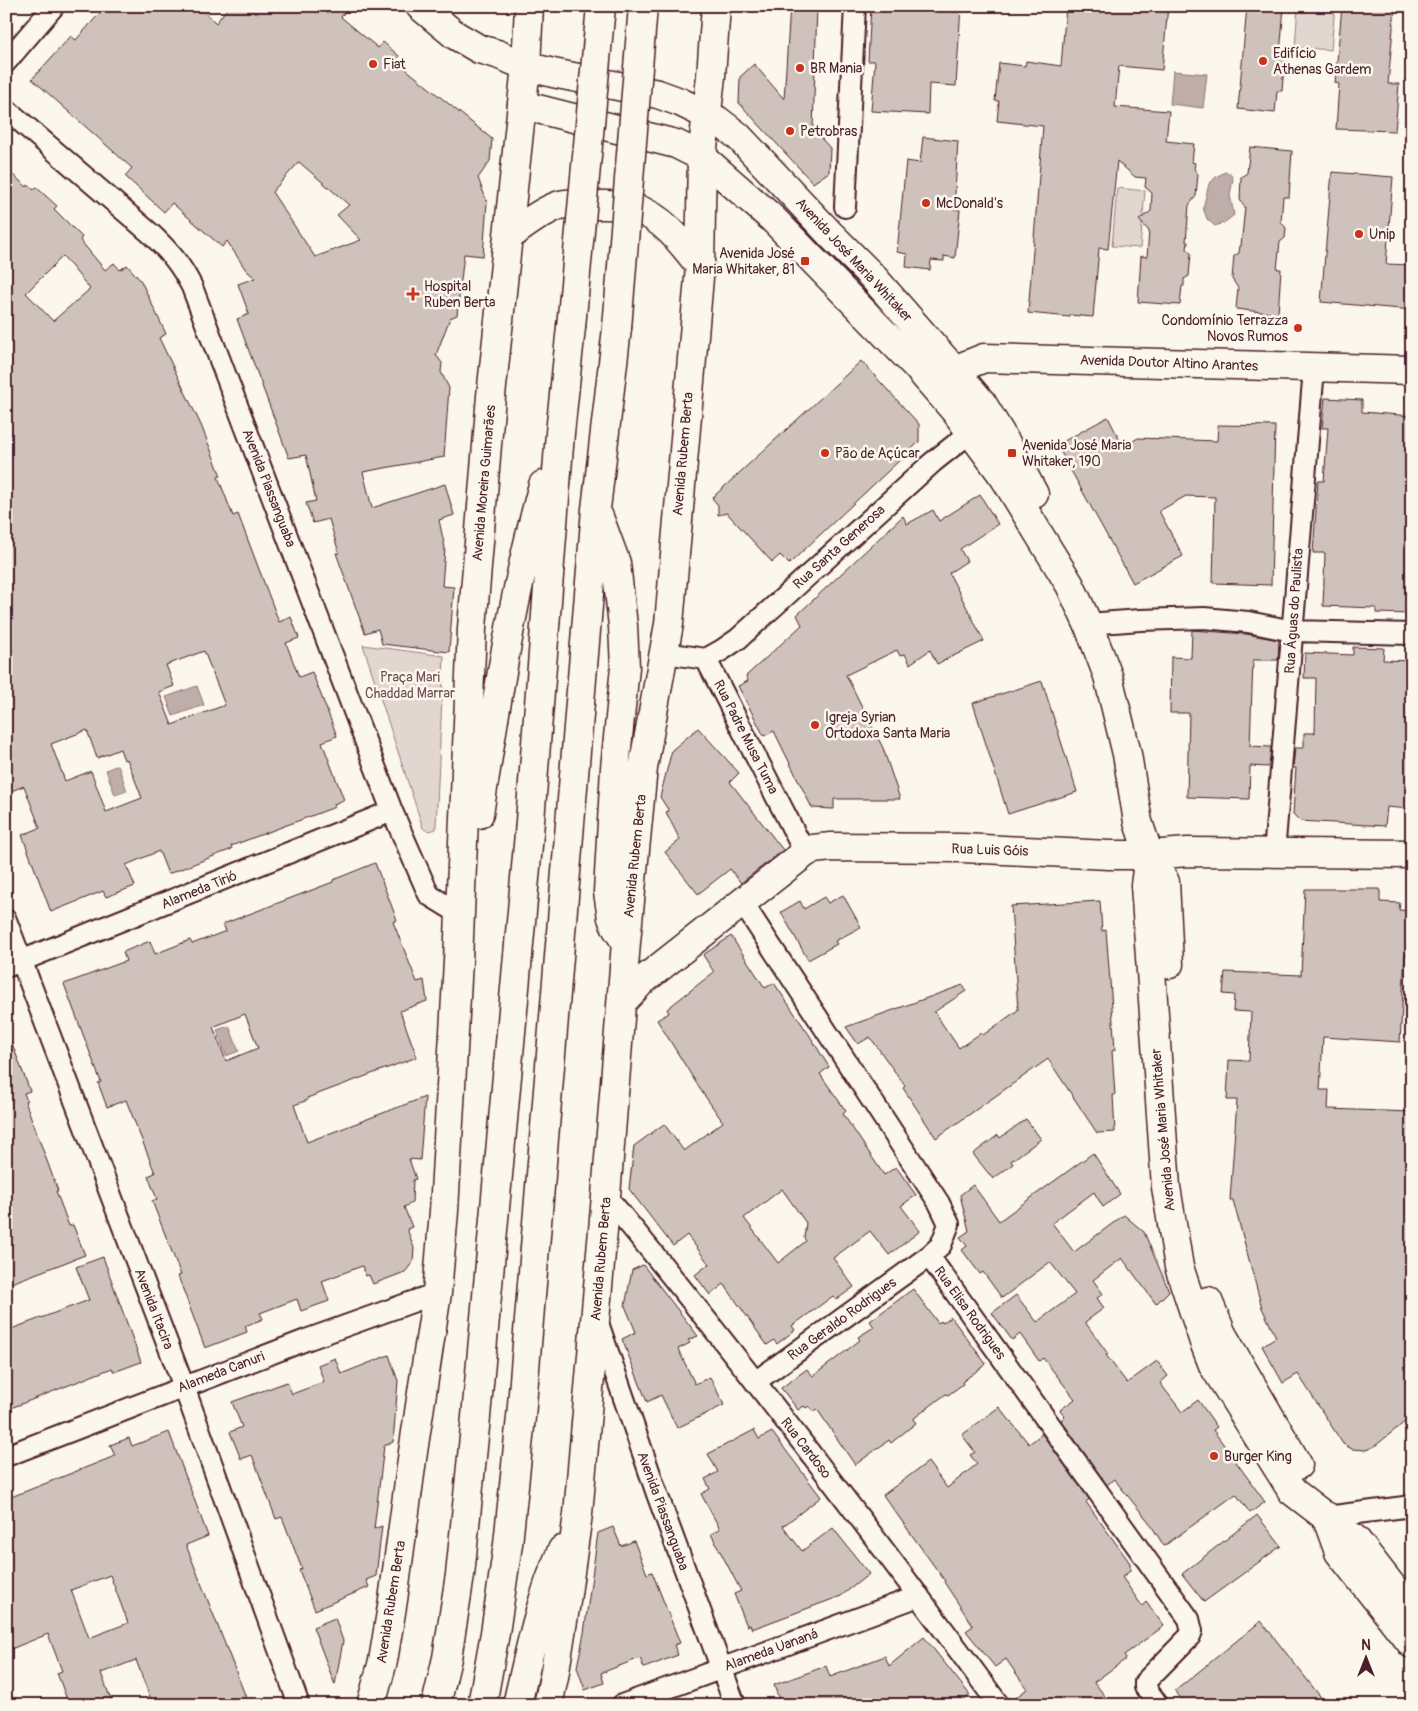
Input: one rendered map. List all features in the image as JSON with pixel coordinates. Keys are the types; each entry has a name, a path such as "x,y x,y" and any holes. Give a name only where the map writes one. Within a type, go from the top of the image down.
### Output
{"main road":[{"name":"Avenida José Maria Whitaker","path":"420,6 455,34 479,49 526,66 553,73 658,94 680,102 717,120 738,136 830,235 873,277 944,378 971,432 1004,477 1070,584 1108,676 1127,754 1138,822 1149,855 1145,885 1166,1187 1179,1267 1213,1365 1292,1491 1356,1540 1412,1612"},
{"name":"Avenida Moreira Guimarães","path":"458,961 472,628 491,396 526,66 530,6"},
{"path":"436,1705 447,1658 460,1575 476,1417 529,834 560,433 601,6"},
{"path":"482,1705 508,1544 521,1417 596,509 617,328 643,6"},
{"name":"Avenida Rubem Berta","path":"548,1705 562,1628 578,1514 626,942 643,768 665,652 670,615 700,266 702,157 716,6"},
{"name":"Avenida José Maria Whitaker","path":"522,105 676,144 702,157 773,219 917,367 944,378 982,404 1012,453 1046,516 1063,551 1070,584"},
{"path":"508,238 536,218 558,206 569,204 622,206 635,208 660,223 685,246 700,266"},
{"name":"Avenida Doutor Altino Arantes","path":"944,378 984,358 1412,370"},
{"path":"458,961 466,920 470,875 500,678 538,505 548,465 560,433"},
{"path":"596,509 616,563 623,626 625,667 615,768 608,892 612,918 626,942"},
{"name":"Rua Luis Góis","path":"622,1002 641,982 805,853 813,849 831,847 962,848 1108,855 1149,855 1188,852 1412,854"},
{"name":"Avenida Rubem Berta","path":"371,1705 383,1661 393,1600 437,1293 444,1211 458,961"},
{"path":"517,1705 526,1663 547,1590 560,1554 578,1514"},
{"path":"1326,1517 1340,1552 1412,1644"}],"street":[{"path":"6,62 54,6"},
{"path":"845,207 855,6"},
{"name":"Avenida Piassanguaba","path":"6,109 150,233 171,253 187,276 392,811 429,895 460,914"},
{"name":"Rua Águas do Paulista","path":"1274,854 1314,368"},
{"name":"Rua Santa Generosa","path":"706,660 738,639 932,462 971,432"},
{"path":"1088,624 1204,618 1248,622 1293,631 1412,634"},
{"path":"665,652 706,660"},
{"name":"Rua Padre Musa Tuma","path":"706,660 805,853"},
{"name":"Alameda Tirió","path":"14,964 392,811"},
{"name":"Rua Elisa Rodrigues","path":"742,902 939,1203 949,1224 941,1245 929,1256 1189,1619 1192,1631 1190,1636 1148,1677 1144,1685 1158,1705"},
{"name":"Avenida Itacira","path":"6,920 14,964 184,1387 300,1703"},
{"name":"Rua Cardoso","path":"606,1196 685,1292 755,1382 919,1596 999,1705"},
{"name":"Rua Geraldo Rodrigues","path":"755,1382 929,1256"},
{"name":"Alameda Canuri","path":"6,1456 306,1340 437,1293"},
{"name":"Avenida Piassanguaba","path":"596,1316 657,1494 735,1705"},
{"path":"1326,1517 1412,1506"},
{"name":"Alameda Uananá","path":"622,1705 919,1596"}],"green space":[{"path":"1298,6 1335,6 1331,50 1295,47"},
{"path":"1117,188 1145,191 1140,248 1112,246"},
{"name":"Praça Mari Chaddad Marrar","path":"363,645 444,656 436,829 429,831 423,828"}],"shaded area":[{"path":"1173,71 1207,74 1203,108 1170,104"},
{"path":"1225,172 1231,174 1233,179 1230,195 1234,215 1224,223 1215,226 1207,219 1203,208 1209,184"},
{"path":"197,686 204,705 173,716 166,697"},
{"path":"118,765 127,791 115,795 106,770"},
{"path":"229,1026 239,1051 226,1056 217,1030"}],"building":[{"path":"106,6 198,6 216,23 229,6 349,6 341,17 378,48 383,42 399,56 396,61 492,139 490,161 478,178 487,202 483,256 464,254 457,315 450,318 436,355 442,363 441,372 449,388 444,457 363,472 372,508 445,484 454,515 439,520 445,548 442,586 454,587 449,652 382,644 378,629 365,633 336,553 339,553 329,519 313,523 306,503 316,501 306,455 289,458 237,319 249,314 238,284 255,278 246,270 227,241 222,247 172,203 164,212 125,176 132,168 32,79 71,36 76,40","holes":["299,162 349,205 337,215 361,240 315,257 272,192"]},
{"name":"Petrobras","path":"790,6 817,6 813,129 830,148 829,172 813,183 739,103 740,77 754,64 784,99"},
{"path":"871,6 961,6 956,86 929,84 928,114 871,111 875,61 868,61"},
{"path":"1066,6 1168,6 1162,70 1119,66 1115,107 1169,111 1166,141 1194,144 1192,162 1195,163 1194,169 1198,174 1196,196 1189,205 1186,242 1188,242 1187,249 1191,253 1189,276 1184,279 1180,305 1138,302 1141,256 1147,257 1149,231 1139,220 1151,211 1152,193 1145,187 1146,178 1135,177 1117,161 1108,249 1099,248 1093,317 1028,313 1043,126 997,121 999,101 995,101 999,63 1025,66 1026,61 1061,66"},
{"name":"Edifício Athenas Gardem","path":"1247,6 1284,6 1280,54 1285,54 1282,91 1277,91 1275,113 1238,109"},
{"path":"1342,6 1395,6 1388,84 1399,84 1395,131 1336,129 1339,84 1335,83"},
{"name":"McDonald's","path":"923,137 958,141 954,209 960,210 955,258 944,256 944,261 931,260 930,270 906,267 907,254 897,252 906,161 920,163"},
{"path":"1250,147 1292,151 1289,197 1283,197 1281,222 1286,228 1285,238 1280,242 1277,269 1281,269 1278,314 1236,309 1238,288 1232,279 1234,256 1239,253 1241,246 1245,207 1240,200 1241,177 1247,173"},
{"path":"6,169 27,187 28,185 34,190 36,187 57,206 54,209 82,237 80,240 105,270 114,263 120,270 127,265 141,281 166,334 159,338 201,425 221,476 218,477 233,516 238,514 279,622 291,617 299,638 286,643 299,677 312,672 337,736 322,742 344,800 334,804 335,807 231,846 232,849 168,874 159,851 126,865 135,886 106,897 103,891 51,912 22,835 40,828 24,786 6,793","holes":["63,256 90,289 53,321 26,293","204,651 225,705 172,725 159,692 174,686 166,665","87,730 97,758 120,749 124,760 127,759 142,798 106,812 91,771 65,781 51,744"]},
{"path":"1332,172 1393,177 1386,264 1412,265 1412,310 1321,302"},
{"name":"Pão de Açúcar","path":"861,361 919,424 919,442 789,564 780,555 772,562 727,513 718,515 718,505 712,498"},
{"path":"1325,398 1362,400 1362,412 1412,416 1412,614 1376,613 1376,608 1323,606 1325,553 1313,553 1318,481 1324,481 1328,428 1322,428"},
{"path":"1108,417 1123,447 1138,438 1217,441 1218,425 1275,426 1271,585 1213,583 1215,497 1186,496 1159,511 1183,556 1133,583 1057,445"},
{"path":"980,495 998,524 960,549 967,561 949,573 984,641 937,664 930,650 910,664 905,654 900,656 897,650 846,675 883,748 900,799 834,799 834,809 812,808 774,731 764,736 738,686 748,681 746,676 802,625 797,615 903,516 907,524 933,510 939,521"},
{"path":"1192,630 1246,634 1279,640 1278,660 1253,660 1250,746 1271,747 1269,767 1250,766 1249,799 1187,797 1189,713 1170,713 1171,657 1191,658"},
{"path":"1353,647 1384,648 1383,660 1412,661 1412,774 1409,809 1387,807 1385,826 1300,821 1293,814 1296,768 1293,768 1295,748 1304,748 1304,733 1315,733 1316,678 1304,678 1305,653 1353,655"},
{"path":"1042,681 1077,792 1008,814 973,703"},
{"path":"698,728 739,773 730,782 783,850 741,883 730,869 698,894 665,852 680,840 666,812 669,811 660,797 672,750"},
{"path":"375,863 397,920 393,922 417,982 424,980 427,1001 400,1011 417,1057 307,1098 308,1100 294,1105 307,1142 425,1097 420,1160 409,1159 416,1179 413,1180 412,1203 404,1207 412,1227 407,1229 414,1248 413,1262 405,1272 373,1284 369,1275 366,1276 362,1266 322,1281 329,1301 301,1311 297,1299 260,1313 263,1319 245,1326 247,1332 205,1348 178,1276 181,1275 152,1201 157,1199 148,1176 155,1173 126,1100 107,1107 98,1083 101,1082 64,984 126,961 123,952 150,941 155,954 190,940 192,944 226,931 223,924 333,882 333,880","holes":["245,1014 258,1048 226,1061 213,1027"]},
{"path":"1305,889 1380,889 1380,902 1400,903 1399,910 1412,911 1412,955 1405,955 1400,1042 1323,1037 1320,1090 1329,1090 1328,1109 1412,1112 1412,1416 1375,1446 1366,1450 1352,1449 1343,1444 1298,1374 1283,1383 1262,1346 1276,1337 1262,1308 1233,1200 1230,1200 1237,1100 1227,1100 1229,1060 1249,1061 1251,1012 1233,1011 1234,995 1223,994 1225,972 1301,975"},
{"path":"843,895 861,927 835,941 837,944 808,960 781,912 800,901 804,909 824,897 828,903"},
{"path":"1100,901 1102,931 1106,930 1115,1050 1112,1051 1115,1132 1097,1133 1048,1059 936,1138 903,1088 905,1086 870,1037 858,1044 846,1027 963,985 966,991 934,1012 959,1048 981,1033 983,1035 1018,1010 1011,906"},
{"path":"731,936 765,988 774,983 829,1067 820,1074 846,1111 843,1114 884,1175 896,1167 916,1195 901,1206 920,1231 889,1255 870,1231 833,1258 854,1287 836,1300 833,1296 792,1326 795,1330 777,1344 774,1340 767,1345 724,1284 710,1295 695,1275 709,1264 687,1235 673,1246 629,1189 634,1146 664,1124 684,1151 723,1122 657,1020 669,1013 667,1009 714,972 703,955","holes":["782,1189 806,1223 804,1238 806,1241 778,1263 744,1218"]},
{"path":"6,1033 8,1033 30,1091 24,1093 27,1101 25,1101 58,1191 56,1191 69,1226 73,1225 85,1255 6,1285"},
{"path":"1026,1119 1041,1139 1011,1161 1013,1164 993,1179 973,1154 998,1135 1000,1138"},
{"path":"1093,1153 1120,1194 1103,1207 1094,1192 1052,1223 1074,1252 1124,1215 1144,1232 1169,1291 1156,1304 1122,1258 1093,1280 1103,1294 1097,1298 1104,1308 1085,1322 1127,1383 1157,1361 1168,1376 1160,1383 1182,1412 1198,1400 1217,1427 1213,1430 1265,1502 1250,1513 1236,1494 1164,1546 1149,1522 1114,1479 1107,1485 1061,1420 1065,1416 1060,1410 1075,1399 1043,1358 1039,1361 1020,1334 1012,1340 992,1313 1016,1295 1037,1322 1075,1294 1050,1262 1002,1298 983,1272 980,1274 962,1250 967,1246 960,1237 969,1231 960,1195 973,1185 999,1221"},
{"path":"103,1257 141,1362 114,1372 112,1368 6,1410 6,1331 89,1300 76,1267"},
{"path":"643,1265 698,1336 688,1340 690,1343 678,1349 695,1384 710,1377 724,1405 677,1428 661,1395 647,1402 622,1339 636,1332 625,1306 632,1270"},
{"path":"913,1289 938,1323 941,1321 942,1323 951,1317 986,1364 962,1382 963,1384 948,1395 946,1394 913,1419 916,1423 891,1443 889,1440 855,1465 817,1409 814,1412 809,1406 806,1408 804,1406 798,1410 781,1388 807,1369 813,1376 860,1340 858,1337 874,1327 870,1321"},
{"path":"389,1355 398,1381 393,1442 384,1446 374,1529 382,1526 376,1576 366,1580 369,1587 315,1610 299,1570 302,1569 282,1517 276,1519 252,1455 241,1459 230,1432 242,1427 232,1402 287,1382 292,1394 324,1382 318,1365 335,1358 341,1374"},
{"path":"999,1407 1029,1444 1042,1434 1089,1499 1086,1502 1130,1563 1130,1571 1122,1577 1142,1606 1146,1602 1164,1626 1124,1655 1126,1659 1094,1682 1112,1705 1011,1705 1010,1702 1027,1689 1006,1659 995,1667 966,1631 973,1626 945,1581 883,1495 928,1462 947,1488 977,1464 970,1455 975,1452 962,1435"},
{"path":"754,1430 759,1439 772,1432 821,1497 783,1526 802,1551 833,1528 869,1574 841,1596 752,1629 750,1625 747,1626 734,1594 741,1591 711,1534 720,1529 701,1494 710,1489 705,1479 718,1472 708,1454"},
{"path":"169,1432 208,1536 186,1545 249,1705 153,1705 136,1660 101,1673 113,1705 69,1705 57,1673 62,1671 48,1634 6,1651 6,1499 115,1456 110,1445 129,1438 132,1446","holes":["110,1575 128,1623 89,1638 71,1590"]},
{"path":"1257,1515 1281,1546 1204,1602 1182,1574"},
{"path":"613,1527 621,1546 634,1541 647,1574 652,1572 680,1643 674,1645 678,1655 644,1668 640,1658 601,1673 604,1683 585,1690 577,1667 584,1633 598,1533"},
{"path":"335,1618 343,1641 335,1685 313,1627"},
{"path":"1261,1621 1327,1705 1186,1705 1175,1691"},
{"path":"924,1637 970,1695 958,1705 781,1705 774,1685 826,1666 830,1677 885,1656 889,1666"}],"place":[{"name":"Edifício Athenas Gardem","path":"1263,61"},
{"name":"Fiat","path":"373,64"},
{"name":"BR Mania","path":"800,68"},
{"name":"Petrobras","path":"790,131"},
{"name":"McDonald's","path":"926,203"},
{"name":"Unip","path":"1359,234"},
{"name":"Avenida José Maria Whitaker, 81","path":"805,261"},
{"name":"Hospital Ruben Berta","path":"413,294"},
{"name":"Condomínio Terrazza Novos Rumos","path":"1298,328"},
{"name":"Pão de Açúcar","path":"825,453"},
{"name":"Avenida José Maria Whitaker, 190","path":"1012,453"},
{"name":"Igreja Syrian Ortodoxa Santa Maria","path":"815,725"},
{"name":"Burger King","path":"1214,1456"}]}
